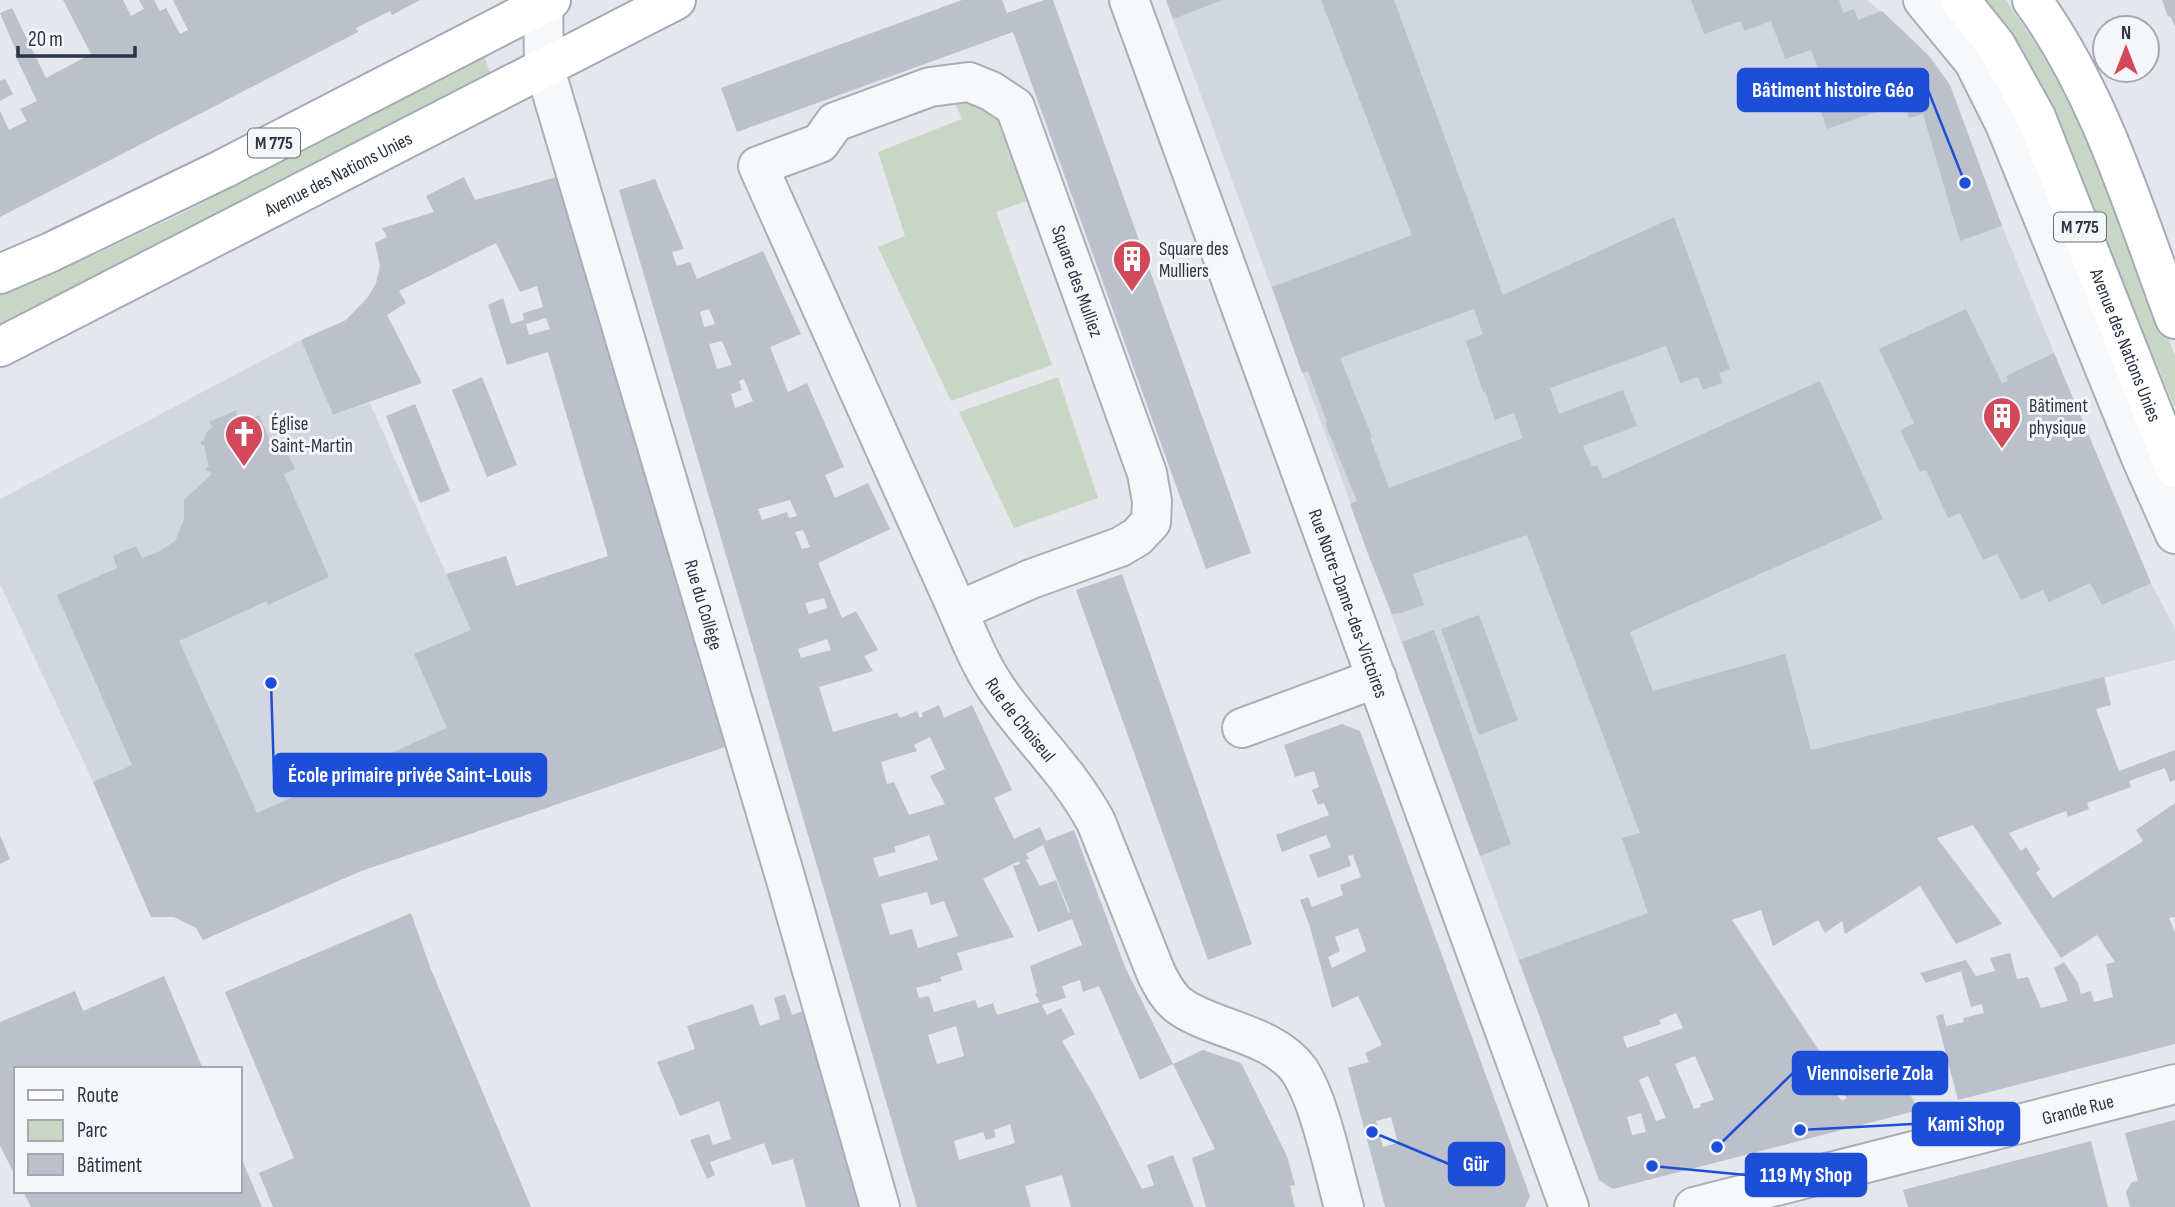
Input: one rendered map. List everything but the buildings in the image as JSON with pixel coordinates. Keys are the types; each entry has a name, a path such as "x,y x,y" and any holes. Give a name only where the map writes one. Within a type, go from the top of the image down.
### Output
{"main road":[{"name":"Avenue des Nations Unies","path":"0,347 676,0"},
{"name":"Avenue des Nations Unies","path":"1960,0 1996,45 2036,117 2175,468"},
{"name":"M 775","path":"2032,0 2087,90 2175,319"},
{"name":"M 775","path":"0,274 51,253 223,169 546,1"}],"street":[{"name":"Rue Notre-Dame-des-Victoires","path":"1129,0 1569,1207"},
{"path":"1923,0 1974,62 2005,124 2142,460 2175,534"},
{"name":"Rue du Collège","path":"546,1 544,66 780,859 880,1207"},
{"name":"Square des Mulliez","path":"758,166 820,143 835,122 930,87 969,82 991,91 1015,107 1147,473 1152,501 1151,522 1138,537 1120,547 1031,579 958,611"},
{"name":"Rue de Choiseul","path":"758,166 981,663 996,688 1059,764 1086,804 1096,822 1156,973 1166,991 1179,1006 1256,1039 1286,1056 1298,1068 1314,1101 1344,1207"},
{"path":"1242,728 1377,678"},
{"name":"Grande Rue","path":"1694,1207 2175,1084"}],"shaded area":[{"path":"1166,0 1867,0 1929,56 1950,85 2002,226 2054,353 2151,583 2175,629 2175,660 1687,781 1670,825 1751,950 1653,960 1534,1003"},
{"path":"301,340 333,415 370,403 550,807 361,871 203,940 196,928 174,917 151,917 93,782 0,584 0,499"}],"green space":[{"path":"1982,0 2006,0 2062,82 2085,130 2175,356 2175,408 2057,116 2024,55"},
{"path":"484,55 490,73 0,325 0,294 58,272 181,214"},
{"path":"952,96 998,111 1035,198 996,212 1052,365 951,401 878,247 905,236 878,152 962,119"},
{"path":"1058,377 1098,498 1014,528 959,412"}],"place":[{"name":"Bâtiment histoire Géo","path":"1965,183"},
{"name":"Square des Mulliers","path":"1132,293"},
{"name":"Bâtiment physique","path":"2002,450"},
{"name":"Église Saint-Martin","path":"244,468"},
{"name":"École primaire privée Saint-Louis","path":"271,683"},
{"name":"Kami Shop","path":"1800,1130"},
{"name":"Gür","path":"1372,1132"},
{"name":"Viennoiserie Zola","path":"1717,1147"},
{"name":"119 My Shop","path":"1652,1166"}]}
